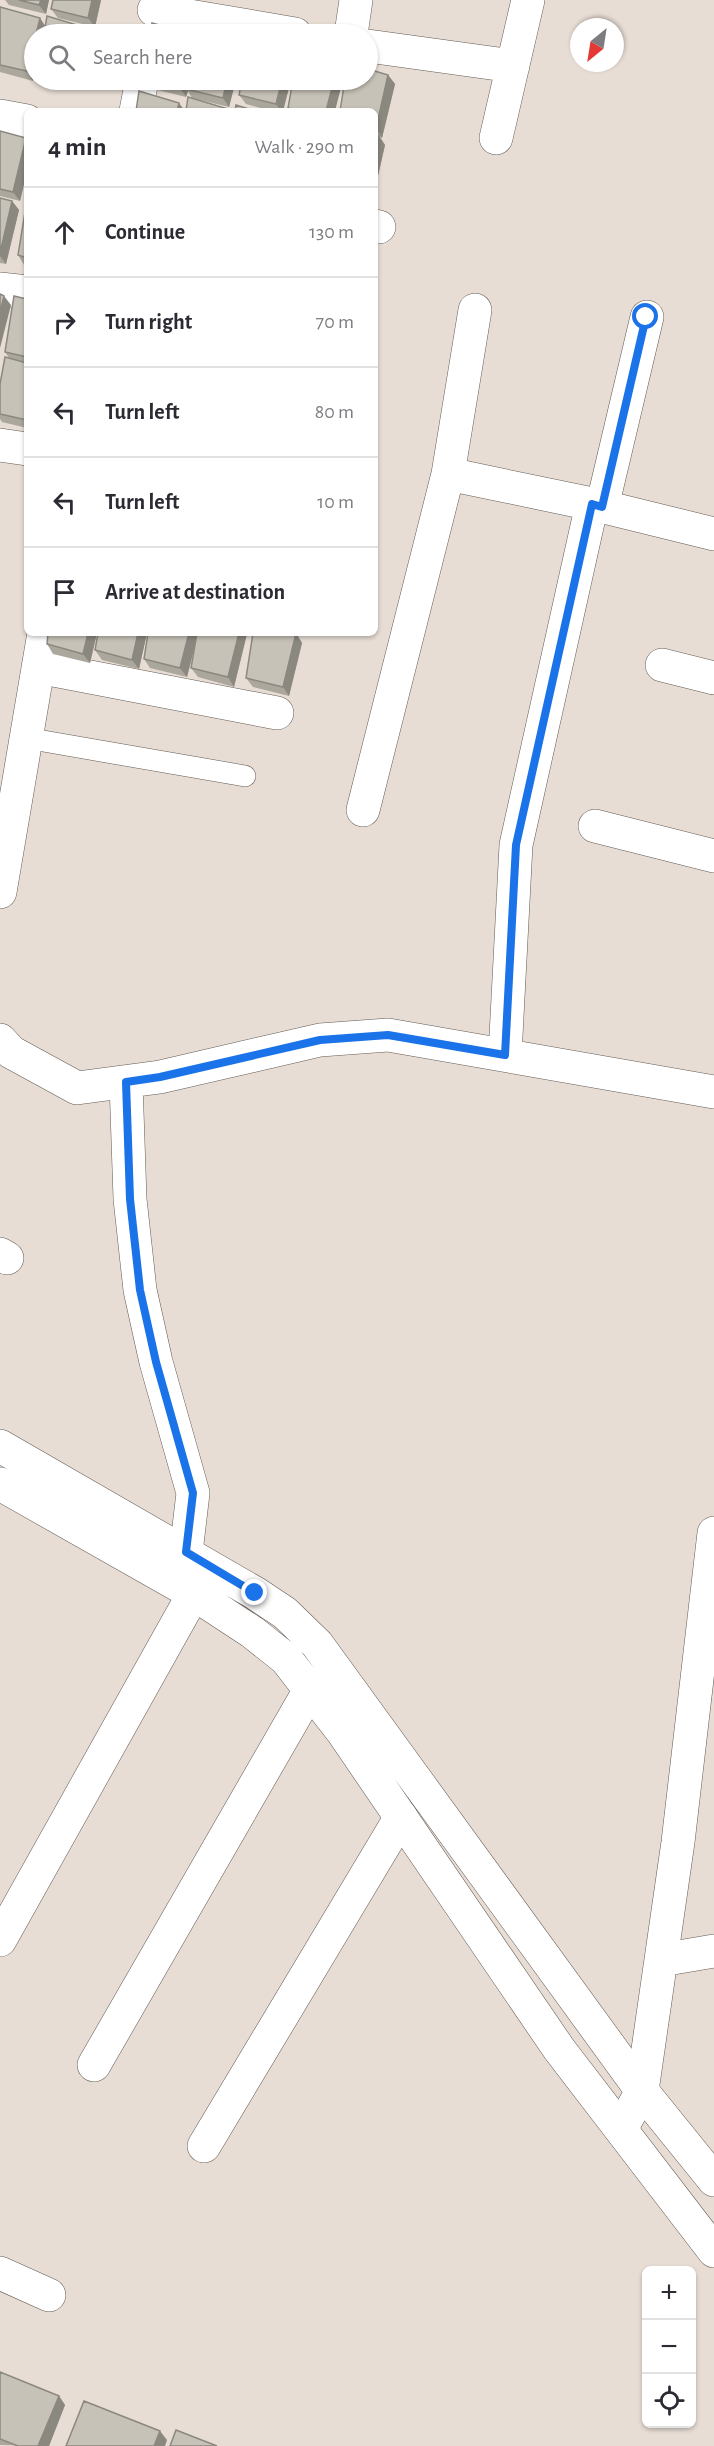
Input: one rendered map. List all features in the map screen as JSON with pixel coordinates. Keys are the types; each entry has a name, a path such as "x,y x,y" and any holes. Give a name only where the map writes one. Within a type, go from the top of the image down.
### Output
{"street":[{"path":"352,24 356,0"},
{"path":"496,138 528,0"},
{"path":"153,15 220,24"},
{"path":"378,47 513,66"},
{"path":"137,108 140,90"},
{"path":"0,116 24,120"},
{"path":"0,289 24,292"},
{"path":"363,810 448,474 475,310"},
{"path":"505,1055 516,845 597,505 646,317"},
{"path":"0,445 24,449"},
{"path":"448,474 597,505 714,534"},
{"path":"0,892 43,636"},
{"path":"662,665 714,678"},
{"path":"38,667 277,713"},
{"path":"595,826 714,856"},
{"path":"0,1040 11,1052 78,1088 160,1077 320,1040 388,1035 714,1092"},
{"path":"0,1940 194,1594 198,1559 193,1493 156,1362 140,1290 130,1199 126,1082"},
{"path":"0,1446 198,1559 285,1613 317,1644 642,2091 714,2180"},
{"path":"0,1484 194,1594 252,1632 286,1659 311,1688 560,2049 714,2251"},
{"path":"621,2129 642,2091 678,1842 714,1533"},
{"path":"94,2065 311,1688"},
{"path":"204,2146 401,1817"},
{"path":"661,1960 714,1951"},
{"path":"0,2273 49,2295"}],"lane":[{"path":"26,738 245,776"}],"building":[{"path":"19,0 41,0 39,5"},
{"path":"53,0 92,0 88,18 51,9"},
{"path":"0,7 40,18 38,24 24,24 24,70 0,65"},
{"path":"47,16 74,24 46,24"},
{"path":"378,72 388,75 378,119 378,108 340,108 343,90 378,90"},
{"path":"190,90 225,90 223,98"},
{"path":"240,90 280,90 276,104 239,95"},
{"path":"291,90 331,90 327,108 288,108"},
{"path":"139,91 179,103 178,108 136,108"},
{"path":"188,97 225,108 186,108"},
{"path":"0,131 24,137 24,146 13,192 0,189"},
{"path":"0,198 12,201 0,253"},
{"path":"24,218 24,257 18,255"},
{"path":"0,294 4,296 0,312"},
{"path":"14,296 24,298 24,356 5,352"},
{"path":"5,357 24,362 24,419 0,414 0,384"},
{"path":"48,636 87,636 83,654 47,644"},
{"path":"97,636 137,636 132,660 95,650"},
{"path":"148,636 188,636 180,668 144,659"},
{"path":"196,636 238,636 228,677 191,668"},
{"path":"253,636 295,636 283,687 246,678"},
{"path":"0,2372 59,2396 38,2446 18,2446 0,2439"},
{"path":"84,2401 160,2431 154,2446 66,2446"},
{"path":"176,2430 217,2446 170,2446"}],"route":[{"path":"255,1593 186,1552 193,1493 156,1362 140,1290 130,1199 126,1082 160,1077 320,1040 388,1035 505,1055 516,845 592,504 602,507 646,317"}]}
